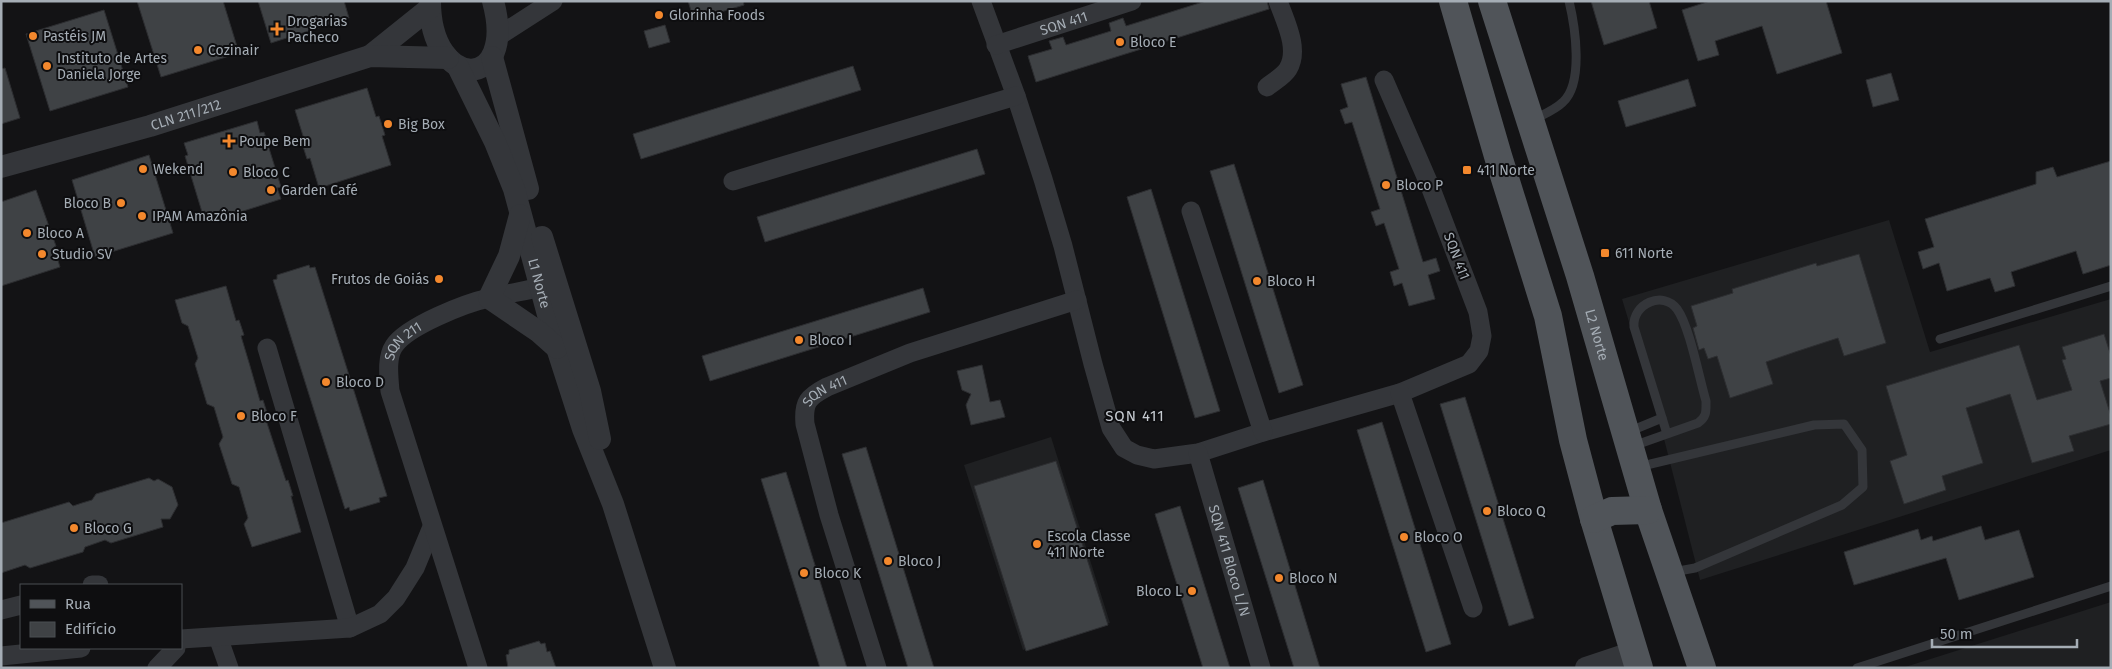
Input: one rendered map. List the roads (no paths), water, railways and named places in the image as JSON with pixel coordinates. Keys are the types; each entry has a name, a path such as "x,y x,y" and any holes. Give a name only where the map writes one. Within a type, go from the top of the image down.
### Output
{"main road":[{"path":"1454,1 1498,156 1548,316 1573,440 1594,519 1637,660"},
{"name":"L2 Norte","path":"1492,1 1580,276 1629,450 1702,668"},
{"path":"1594,519 1612,511 1648,510"}],"street":[{"name":"L1 Norte","path":"494,1 498,26 495,47 549,285 557,348 583,429 613,504 665,668"},
{"path":"495,47 553,1"},
{"name":"SQN 411","path":"981,1 1016,96 1063,246 1111,428 1124,448 1137,455 1154,459 1198,453 1263,432 1400,393 1469,364 1479,351 1482,336 1474,303 1430,186 1384,80"},
{"name":"SQN 411","path":"996,45 1132,1"},
{"path":"1267,87 1288,70 1292,56 1292,44 1278,1"},
{"name":"L1 Norte","path":"430,5 435,35 453,63 495,142 514,189 520,213 590,391 613,504"},
{"name":"CLN 211/212","path":"370,56 430,5"},
{"name":"CLN 211/212","path":"1,168 150,126 370,56 453,63 476,70 484,67 495,47"},
{"path":"733,181 1016,96"},
{"path":"1191,211 1263,432"},
{"path":"520,213 509,256 489,298 533,327 557,348"},
{"name":"SQN 211","path":"478,668 390,391 388,372 391,355 394,346 411,329 489,298 549,285"},
{"name":"SQN 411","path":"877,668 829,516 805,424 806,402 814,394 827,387 910,353 1076,300"},
{"path":"267,348 350,628"},
{"path":"1400,393 1473,608"},
{"name":"SQN 411 Bloco L/N","path":"1198,453 1260,668"},
{"path":"182,642 218,637 350,628 380,614 396,598 415,568 432,527"},
{"path":"1,610 20,605"},
{"path":"218,637 229,668"},
{"path":"1,656 71,649"},
{"path":"157,668 175,649"},
{"path":"1586,668 1637,660"}],"lane":[{"path":"1530,121 1564,102 1573,84 1576,58 1575,24 1570,1"},
{"path":"1940,339 2111,286"},
{"path":"1629,450 1702,420 1706,416 1706,407 1686,330 1676,308 1664,301 1646,304 1638,309 1633,319 1667,434"},
{"path":"1629,450 1662,418"},
{"path":"1629,450 1814,426 1844,424 1862,450 1863,487 1842,505 1695,568 1669,573"},
{"path":"1857,668 2111,586"}],"place":[{"name":"Glorinha Foods","path":"659,15"},
{"name":"Drogarias Pacheco","path":"277,29"},
{"name":"Pastéis JM","path":"33,36"},
{"name":"Bloco E","path":"1120,42"},
{"name":"Cozinair","path":"198,50"},
{"name":"Instituto de Artes Daniela Jorge","path":"47,66"},
{"name":"Big Box","path":"388,124"},
{"name":"Poupe Bem","path":"229,141"},
{"name":"Wekend","path":"143,169"},
{"name":"411 Norte","path":"1467,170"},
{"name":"Bloco C","path":"233,172"},
{"name":"Bloco P","path":"1386,185"},
{"name":"Garden Café","path":"271,190"},
{"name":"Bloco B","path":"121,203"},
{"name":"IPAM Amazônia","path":"142,216"},
{"name":"Bloco A","path":"27,233"},
{"name":"611 Norte","path":"1605,253"},
{"name":"Studio SV","path":"42,254"},
{"name":"Frutos de Goiás","path":"439,279"},
{"name":"Bloco H","path":"1257,281"},
{"name":"Bloco I","path":"799,340"},
{"name":"Bloco D","path":"326,382"},
{"name":"Bloco F","path":"241,416"},
{"name":"Bloco Q","path":"1487,511"},
{"name":"Bloco G","path":"74,528"},
{"name":"Bloco O","path":"1404,537"},
{"name":"Escola Classe 411 Norte","path":"1037,544"},
{"name":"Bloco J","path":"888,561"},
{"name":"Bloco K","path":"804,573"},
{"name":"Bloco N","path":"1279,578"},
{"name":"Bloco L","path":"1192,591"}],"district":[{"name":"SQN 411","path":"1135,416"}]}
